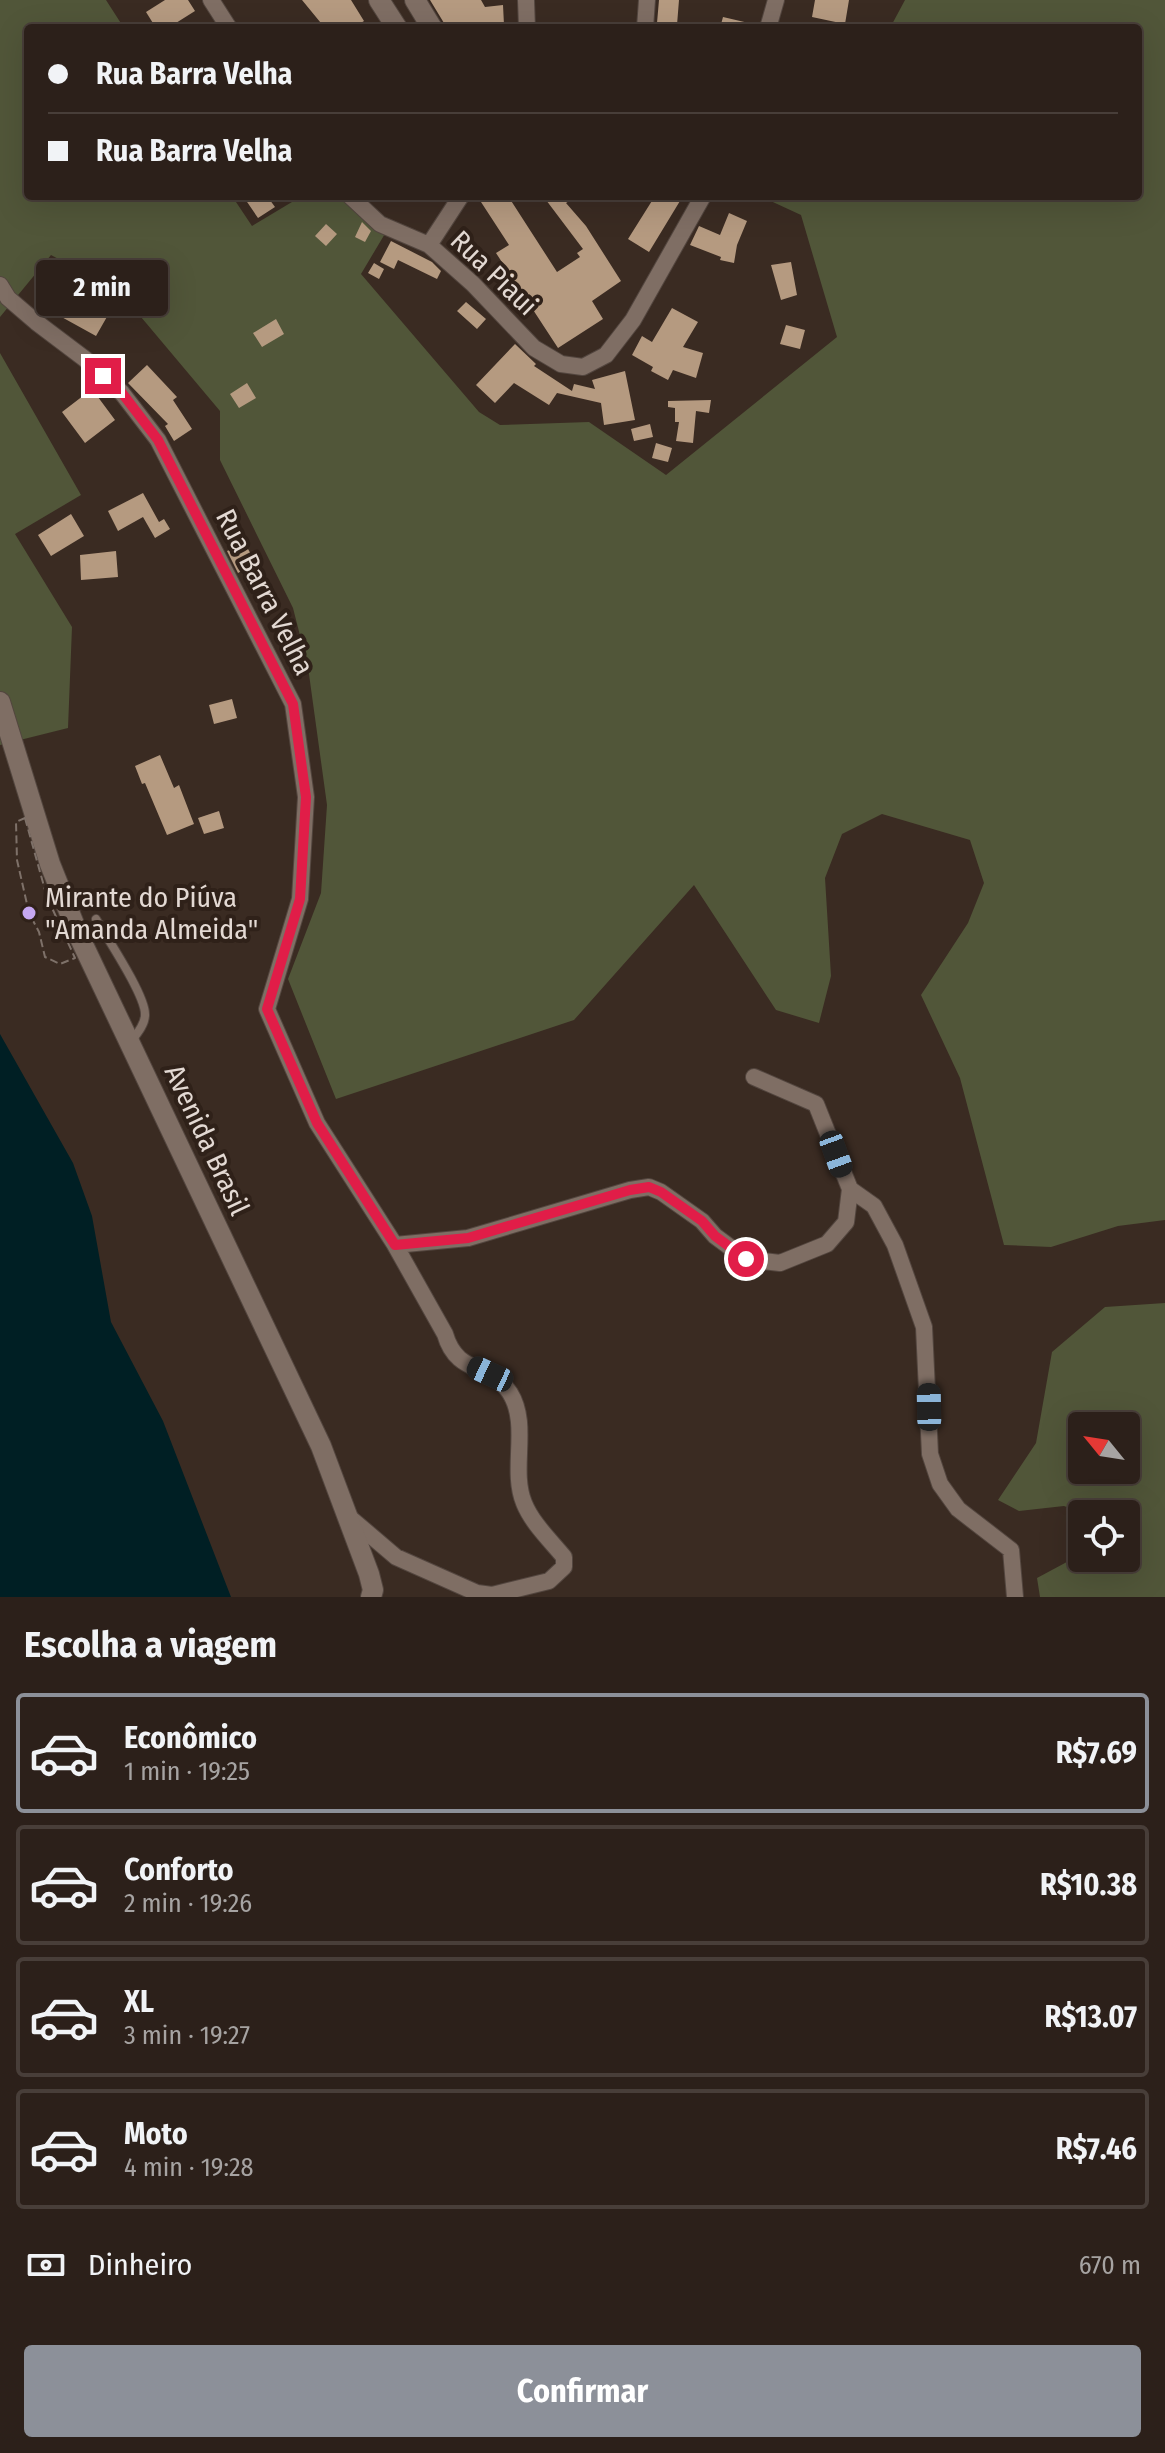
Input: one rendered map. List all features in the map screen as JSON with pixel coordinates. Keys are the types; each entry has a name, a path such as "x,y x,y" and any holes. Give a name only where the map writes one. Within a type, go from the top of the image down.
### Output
{"main road":[{"path":"379,0 394,24"},
{"path":"415,0 430,24"},
{"name":"Avenida Brasil","path":"0,702 50,864 78,934 321,1446 369,1574 373,1590 371,1597"}],"street":[{"path":"211,0 226,24"},
{"path":"526,0 527,24"},
{"path":"645,24 647,0"},
{"path":"769,24 776,0"},
{"name":"Rua Piaui","path":"354,200 380,224 429,245 473,284 534,348 561,364 583,367 606,355 633,320 701,200"},
{"path":"429,245 458,200"},
{"name":"Rua Barra Velha","path":"0,285 8,298 85,359 122,393 158,440 293,704 306,797 300,899 267,1009 317,1123 395,1245 445,1334 449,1350 461,1361 490,1374 510,1393 517,1412 519,1486 523,1502 534,1521 564,1557 564,1567 549,1581 492,1595 477,1593 396,1557 345,1514"},
{"path":"395,1245 468,1238 649,1187 702,1221 715,1236 746,1259 780,1263 827,1244 846,1222 850,1189 816,1104 754,1077"},
{"path":"850,1189 874,1206 895,1245 924,1327 930,1454 940,1484 958,1509 1011,1550 1015,1597"}],"lane":[{"path":"96,919 142,999 145,1015 130,1043"}],"path":[{"path":"25,818 16,822 17,860 29,913 39,932 45,957 60,964 75,958"}],"green space":[{"path":"0,0 106,0 121,24 24,24 24,200 235,200 252,226 295,200 349,200 386,232 361,274 479,412 500,425 589,422 666,475 837,337 801,215 769,200 1142,200 1142,24 892,24 905,0 1165,0 1165,1220 1118,1226 1051,1247 1004,1245 960,1078 921,995 968,923 984,883 970,840 882,814 842,834 825,878 831,976 819,1023 776,1010 694,885 574,1020 336,1099 288,979 321,893 327,805 308,667 293,608 220,460 220,411 120,292 51,255 0,317"},
{"path":"0,353 81,495 15,534 72,627 68,728 0,745"},
{"path":"1165,1303 1165,1597 1040,1597 1037,1578 1068,1561 1068,1572 1140,1572 1140,1500 1068,1500 1068,1508 1019,1511 998,1500 1036,1443 1052,1352 1105,1307"}],"water":[{"path":"0,1034 73,1163 92,1216 111,1322 163,1421 231,1597 0,1597"}],"building":[{"path":"165,0 188,0 195,11 174,24 154,24 146,12"},
{"path":"302,0 351,0 364,21 359,24 322,24"},
{"path":"430,0 481,0 485,7 503,5 504,24 445,24"},
{"path":"659,0 679,0 677,24 657,23"},
{"path":"815,0 849,0 845,24 812,17"},
{"path":"723,17 753,24 721,24"},
{"path":"246,200 270,200 275,207 258,218"},
{"path":"511,200 557,272 580,257 577,253 583,249 546,200 571,200 566,203 586,226 621,281 592,301 603,319 558,348 496,253 509,245 481,202"},
{"path":"652,200 681,200 649,252 628,239"},
{"path":"729,213 747,221 737,245 734,263 720,260 721,257 690,245 699,226 720,235"},
{"path":"362,222 371,231 365,242 355,237"},
{"path":"326,224 337,234 326,246 315,236"},
{"path":"391,241 432,262 441,271 437,279 398,260 394,269 380,262"},
{"path":"791,262 797,295 781,300 771,265"},
{"path":"374,263 384,269 379,279 368,273"},
{"path":"49,285 88,308 90,304 108,315 96,336 38,304"},
{"path":"466,302 486,319 477,329 457,311"},
{"path":"672,308 698,322 683,347 703,353 696,378 673,370 668,380 632,355 642,336 652,342"},
{"path":"276,319 284,334 262,347 253,333"},
{"path":"786,325 805,330 800,349 780,344"},
{"path":"515,344 536,364 534,366 572,391 574,384 595,389 592,380 625,371 635,420 604,425 601,403 557,393 549,405 514,383 495,403 476,385"},
{"path":"147,365 177,397 173,400 192,429 174,441 165,426 168,424 128,383"},
{"path":"247,383 256,398 239,408 230,394"},
{"path":"92,389 115,420 85,443 62,412"},
{"path":"711,400 709,413 696,411 693,443 676,441 679,422 675,422 675,408 668,407 668,401"},
{"path":"650,424 653,437 634,441 631,429"},
{"path":"656,443 672,448 668,462 652,458"},
{"path":"143,493 159,522 164,519 170,529 155,538 143,517 118,531 108,511"},
{"path":"71,514 84,536 51,556 38,535"},
{"path":"244,542 256,563 238,573 227,551"},
{"path":"116,551 118,577 81,580 80,555"},
{"path":"232,699 237,718 214,724 209,705"},
{"path":"160,755 174,788 179,785 194,824 167,835 135,766"},
{"path":"219,811 224,828 204,834 198,818"}],"place":[{"name":"Mirante do Piúva \"Amanda Almeida\"","path":"29,913"}],"route":[{"path":"103,376 122,393 158,440 293,704 306,797 300,899 267,1009 317,1123 395,1245 468,1238 649,1187 702,1221 715,1236 746,1259"}]}
